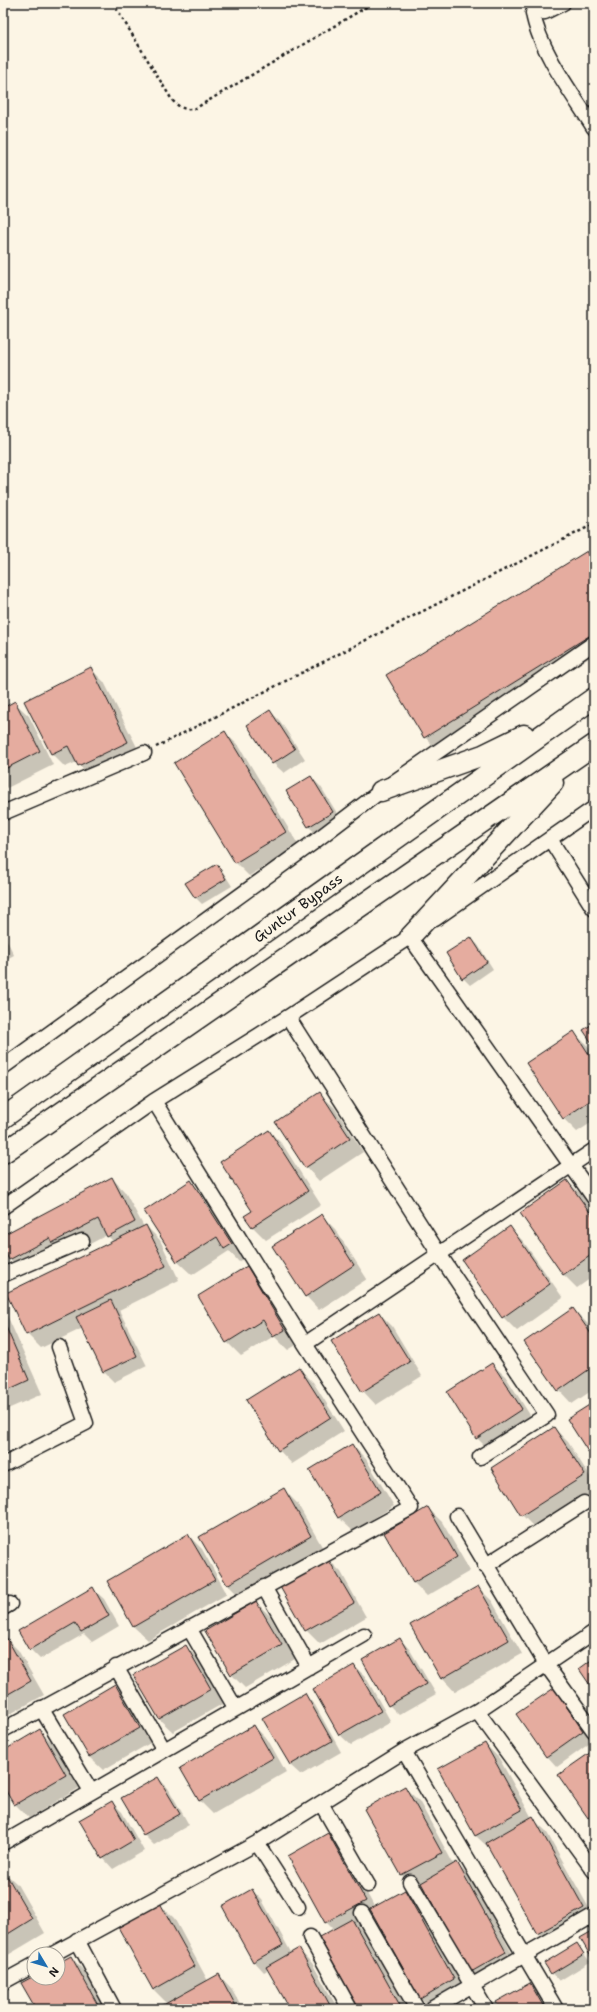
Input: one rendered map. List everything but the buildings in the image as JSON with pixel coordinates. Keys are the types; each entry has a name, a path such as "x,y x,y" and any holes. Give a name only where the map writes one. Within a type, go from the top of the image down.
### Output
{"highway":[{"name":"Guntur Bypass","path":"3,1118 354,867 594,698"},
{"path":"381,791 483,755 573,712"},
{"path":"3,1153 132,1062 331,928 587,749"},
{"path":"410,936 587,749"}],"street":[{"path":"562,3 545,12 533,13 534,23 539,36 564,80 594,128"},
{"path":"3,1067 314,842 381,791 594,643"},
{"path":"3,813 144,753"},
{"path":"3,1207 154,1101 288,1017 410,936 594,808"},
{"path":"550,839 594,909"},
{"path":"410,936 594,1198"},
{"path":"288,1017 439,1254 547,1415 480,1457"},
{"path":"3,1730 116,1667 411,1508 305,1344 154,1101"},
{"path":"305,1344 594,1150"},
{"path":"3,1271 6,1274 82,1241"},
{"path":"3,1465 86,1423 59,1347"},
{"path":"485,1566 584,1503"},
{"path":"457,1516 485,1566 547,1666 594,1731"},
{"path":"264,1587 309,1667"},
{"path":"189,1628 236,1709"},
{"path":"66,1946 258,1843 404,1751 477,1711 547,1666 594,1632"},
{"path":"3,1843 364,1635"},
{"path":"116,1667 164,1750"},
{"path":"41,1708 91,1792"},
{"path":"477,1711 594,1871"},
{"path":"404,1751 556,2009"},
{"path":"321,1803 368,1885"},
{"path":"258,1843 298,1907"},
{"path":"410,1882 486,2009"},
{"path":"362,1913 417,2009"},
{"path":"431,2009 594,1915"},
{"path":"310,1937 350,2009"},
{"path":"77,1940 114,2009"},
{"path":"3,1982 26,1969"}],"path":[{"path":"113,3 172,100 179,107 187,110 196,108 373,3"},
{"path":"144,753 594,524"}]}
